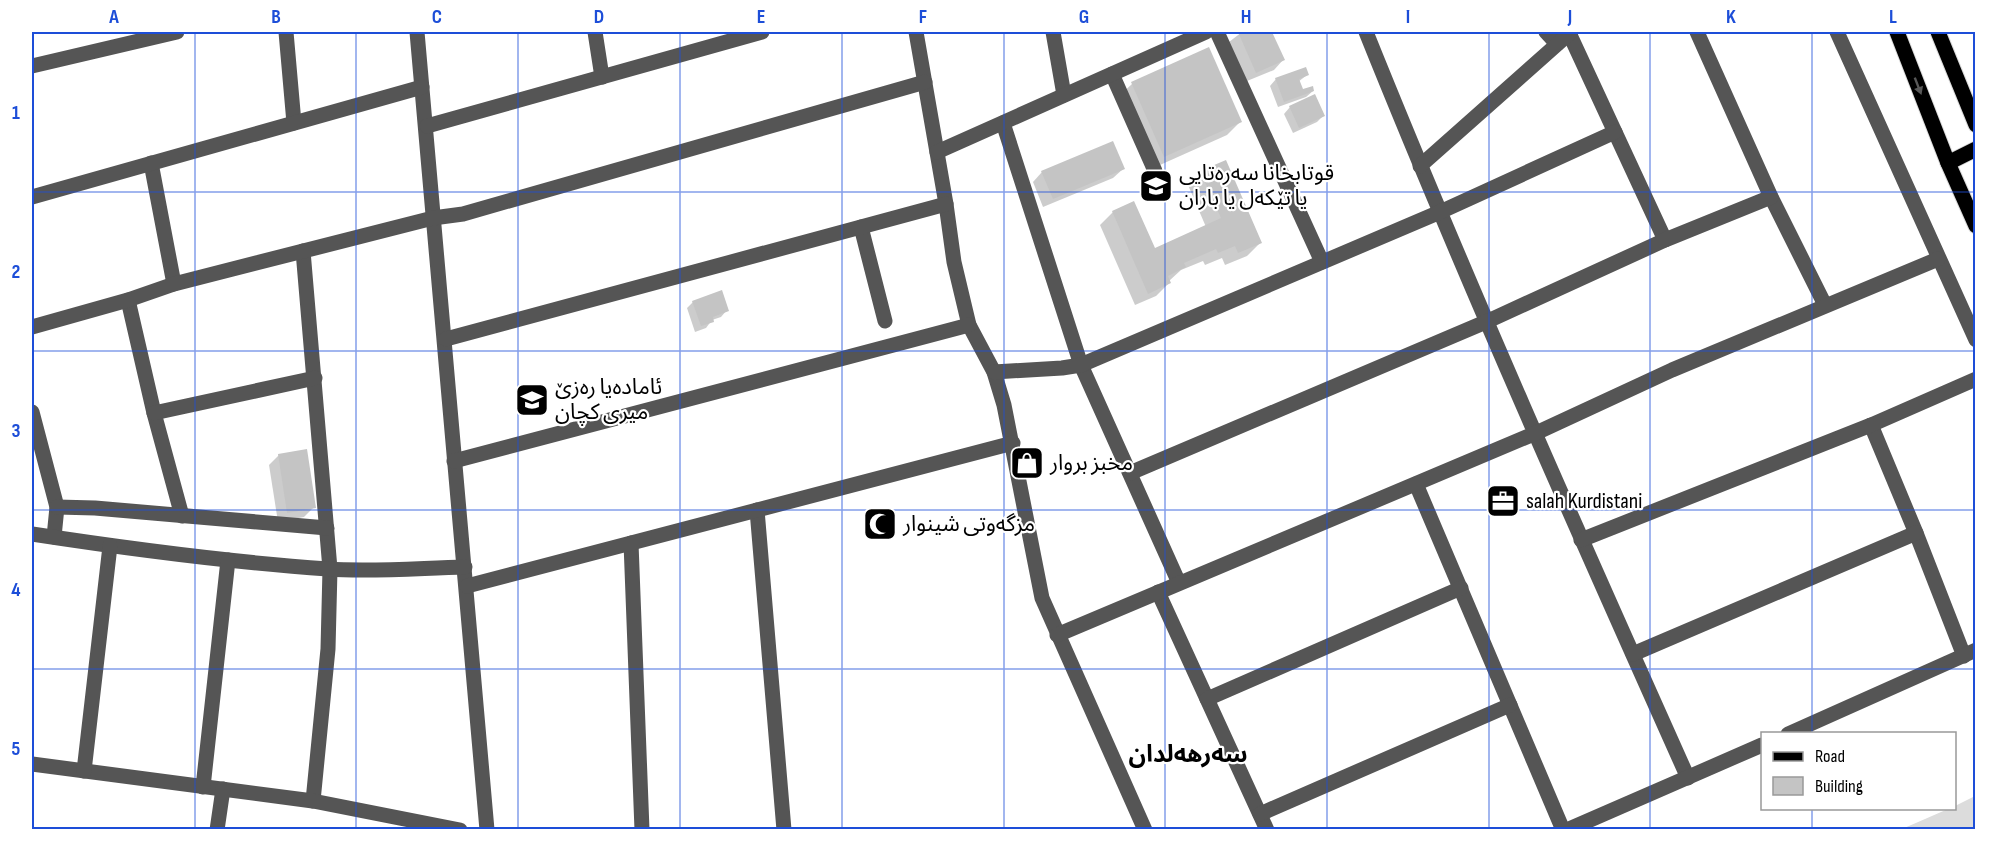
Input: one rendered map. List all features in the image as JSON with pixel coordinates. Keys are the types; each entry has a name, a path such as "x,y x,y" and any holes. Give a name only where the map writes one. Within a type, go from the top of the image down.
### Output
{"main road":[{"path":"1897,32 1948,163 1976,226"},
{"path":"1938,32 1976,125"},
{"path":"1948,163 1976,149"}],"street":[{"path":"32,66 157,34 177,32"},
{"path":"286,32 294,123"},
{"path":"417,32 446,339 454,461 467,586 487,830"},
{"path":"595,32 602,77"},
{"path":"427,126 602,77 715,39 762,32"},
{"path":"916,32 954,262 969,325 994,372 1013,443 1042,598 1145,830"},
{"path":"1053,32 1064,95"},
{"path":"937,152 1206,32"},
{"path":"1217,32 1322,262"},
{"path":"1546,32 1557,44"},
{"path":"1420,166 1570,32 1665,240"},
{"path":"1697,32 1771,197 1825,305"},
{"path":"1837,32 1976,340"},
{"path":"1372,35 1420,166 1581,540 1688,778"},
{"path":"1112,74 1155,171"},
{"path":"32,327 128,300 174,284 303,250 433,218 463,214 925,82"},
{"path":"32,197 422,87"},
{"path":"1003,123 1081,365 1179,583"},
{"path":"994,372 1081,365 1440,212 1615,132"},
{"path":"152,163 174,284"},
{"path":"1130,473 1488,321 1665,240 1771,197"},
{"path":"446,339 946,204"},
{"path":"861,227 885,321"},
{"path":"303,250 330,569 328,649 313,801"},
{"path":"1057,635 1536,433 1672,370 1938,259"},
{"path":"128,300 154,413 182,516"},
{"path":"454,461 969,325"},
{"path":"154,413 315,378"},
{"path":"1581,540 1871,425 1976,379"},
{"path":"32,412 57,507 54,537"},
{"path":"1792,732 1970,653 1871,425"},
{"path":"467,586 1013,443"},
{"path":"1416,484 1563,830"},
{"path":"57,507 95,508 327,528"},
{"path":"757,510 784,830"},
{"path":"1633,654 1916,533"},
{"path":"32,534 228,560 330,569 465,567"},
{"path":"631,543 642,830"},
{"path":"84,771 110,546"},
{"path":"203,787 228,560"},
{"path":"1207,699 1461,588"},
{"path":"1158,592 1267,830"},
{"path":"1260,814 1510,705"},
{"path":"1568,830 1761,745"},
{"path":"32,764 313,801 460,830"},
{"path":"218,830 223,789"}],"shaded area":[{"path":"1975,796 1975,829 1902,829 1946,810 1956,810 1956,806"}],"building":[{"path":"1238,32 1272,32 1285,60 1256,73"},
{"path":"1209,47 1242,122 1164,157 1131,82"},
{"path":"1306,67 1309,75 1299,79 1303,89 1313,86 1314,91 1284,102 1275,78"},
{"path":"1315,94 1325,116 1299,128 1289,106"},
{"path":"1113,141 1125,169 1053,199 1041,171"},
{"path":"1226,160 1262,243 1238,253 1235,246 1218,253 1216,249 1184,263 1186,267 1168,276 1171,283 1148,294 1112,211 1134,201 1155,248 1221,218 1200,171"},
{"path":"722,290 729,311 713,317 714,322 701,326 692,301"},
{"path":"307,449 316,508 287,513 278,454"}],"place":[{"name":"قوتابخانا سەرەتایی یا تێکەل یا باران","path":"1156,186"},
{"name":"ئامادەيا رەزێ ميرى كچان","path":"532,400"},
{"name":"مخبز بروار","path":"1027,463"},
{"name":"salah Kurdistani","path":"1503,501"},
{"name":"مزگەوتی شينوار","path":"880,524"}],"district":[{"name":"سەرهەلدان","path":"1188,754"}]}
